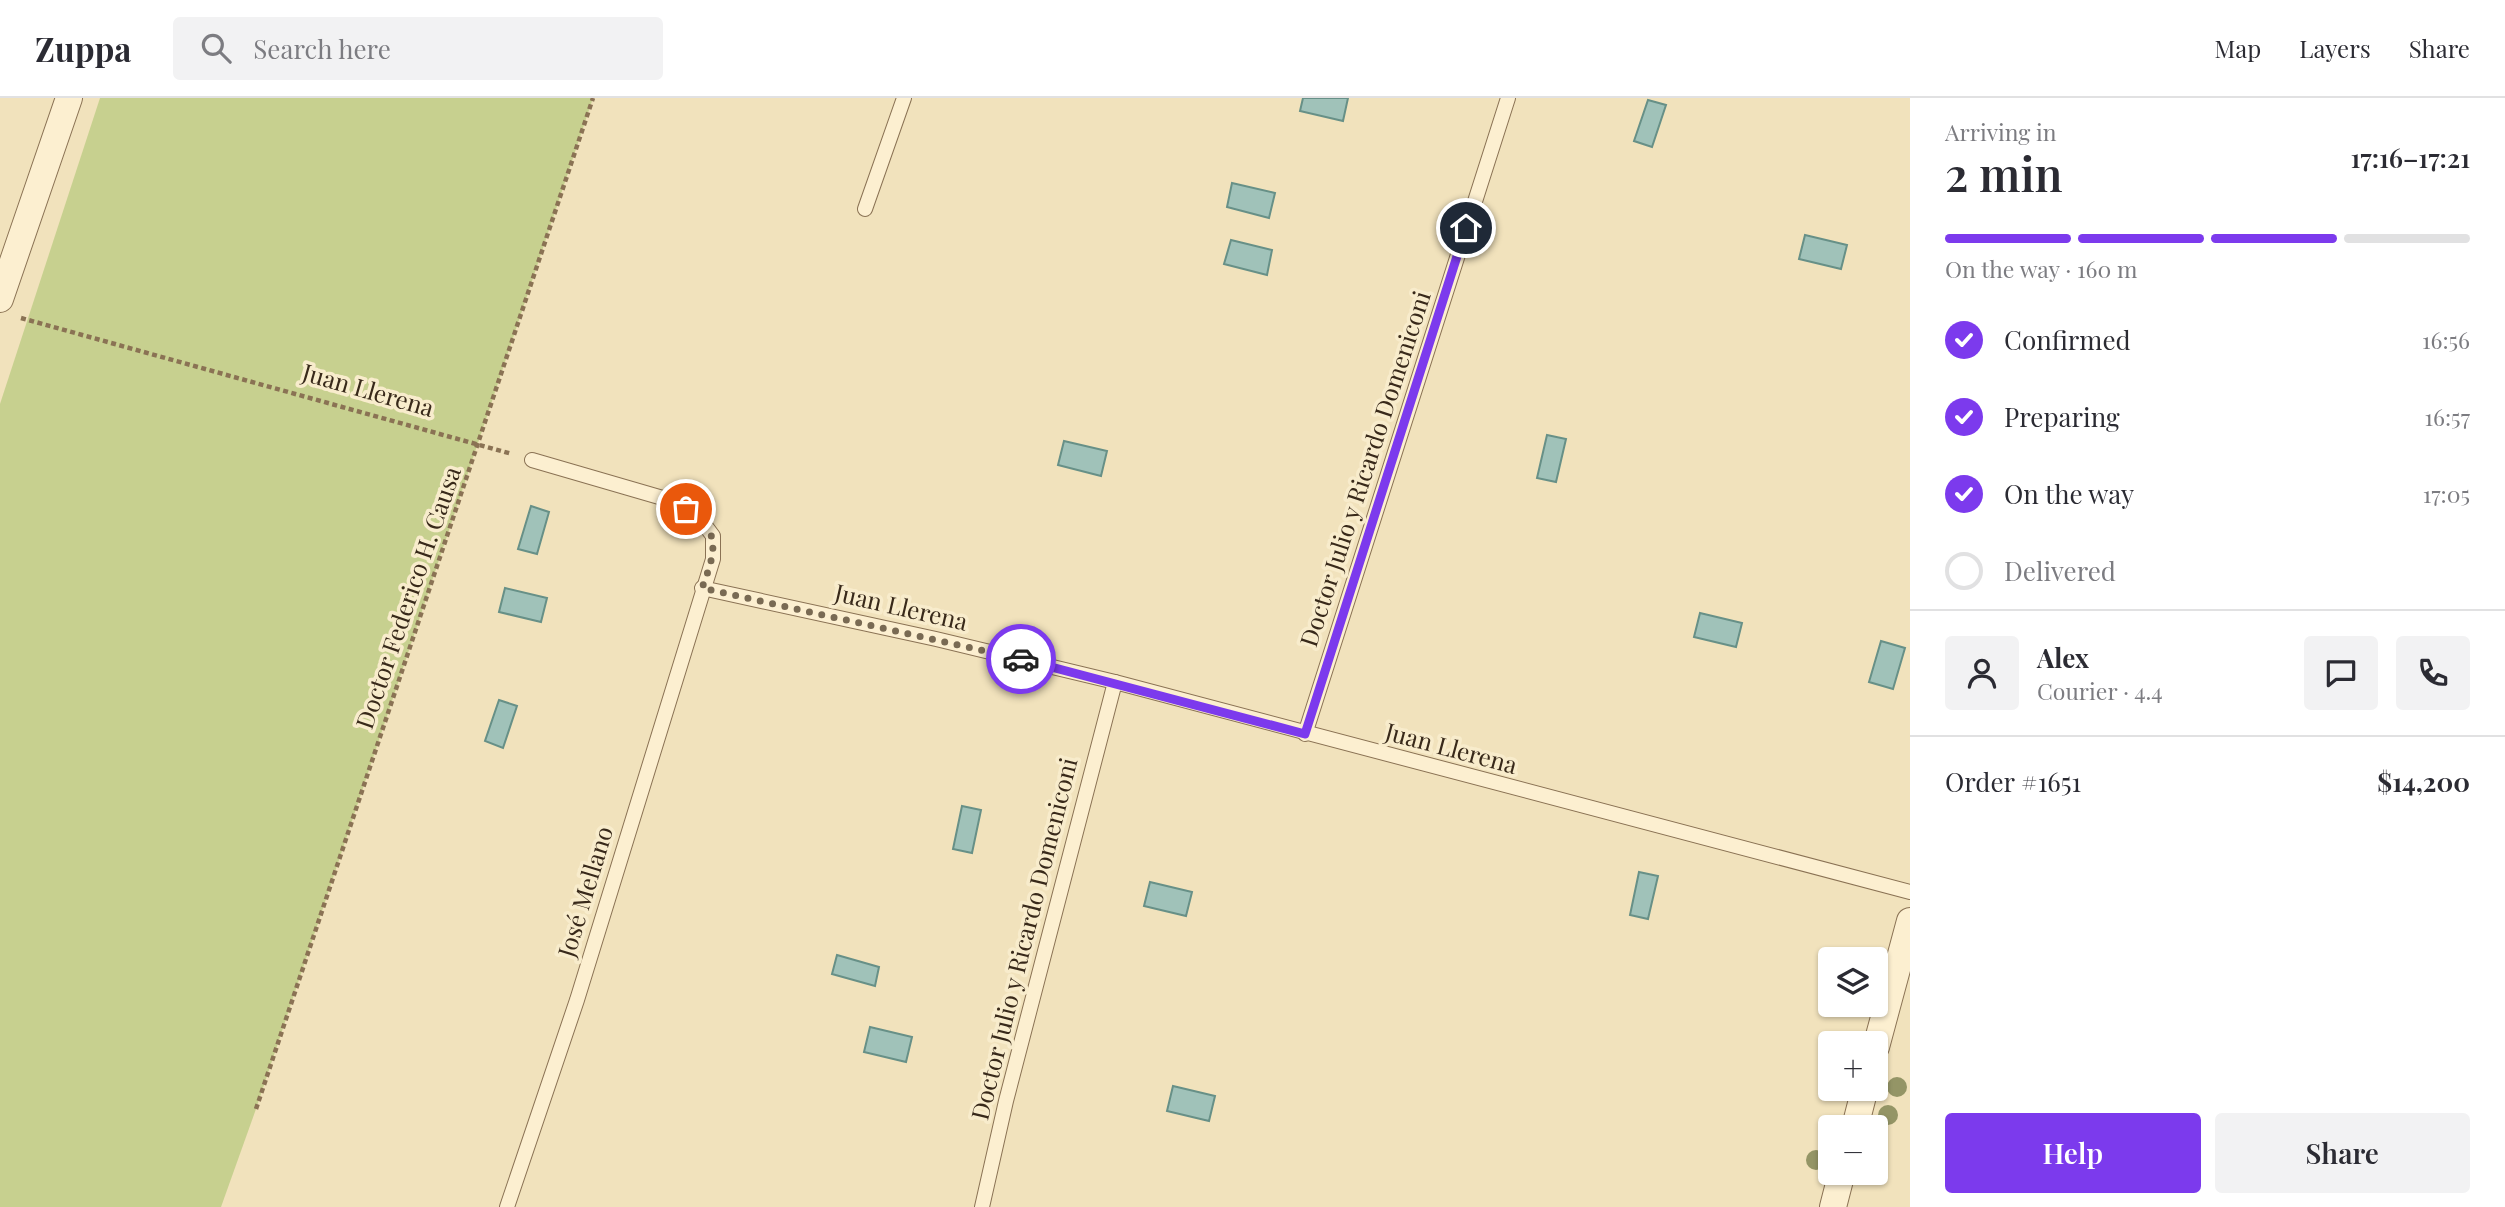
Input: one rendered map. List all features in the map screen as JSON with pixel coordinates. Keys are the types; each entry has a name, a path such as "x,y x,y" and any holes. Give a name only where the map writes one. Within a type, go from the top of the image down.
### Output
{"street":[{"path":"5,307 69,98"},
{"path":"1880,1031 1910,920"},
{"path":"1833,1207 1839,1185"}],"lane":[{"path":"865,209 904,98"},
{"name":"Doctor Julio y Ricardo Domeniconi","path":"1305,734 1508,98"},
{"path":"532,460 673,501 698,516 713,536 713,559 702,588"},
{"name":"Juan Llerena","path":"702,588 936,639 1115,682 1910,892"},
{"name":"José Mellano","path":"507,1207 577,1000 702,588"},
{"name":"Doctor Julio y Ricardo Domeniconi","path":"982,1207 1006,1101 1115,682"}],"path":[{"name":"Doctor Federico H. Causa","path":"256,1109 593,98"},
{"name":"Juan Llerena","path":"5,307 532,460"}],"green space":[{"path":"100,98 593,98 221,1207 0,1207 0,404"}],"water":[{"path":"1303,98 1348,98 1343,121 1300,111"},
{"path":"1648,100 1666,105 1652,147 1634,141"},
{"path":"1232,183 1275,193 1269,218 1227,207"},
{"path":"1805,235 1847,245 1841,269 1799,259"},
{"path":"1231,240 1272,250 1267,275 1224,264"},
{"path":"1547,435 1566,439 1556,482 1537,478"},
{"path":"1064,441 1107,451 1101,476 1058,465"},
{"path":"531,506 549,512 537,554 518,549"},
{"path":"505,588 547,598 541,622 499,612"},
{"path":"1700,613 1742,623 1736,647 1694,637"},
{"path":"1881,641 1905,648 1893,689 1869,682"},
{"path":"499,700 517,706 503,748 485,741"},
{"path":"962,806 981,810 972,853 953,849"},
{"path":"1639,872 1658,876 1648,919 1630,915"},
{"path":"1150,882 1192,892 1186,916 1144,906"},
{"path":"837,955 879,967 875,986 832,974"},
{"path":"870,1027 912,1037 906,1062 864,1052"},
{"path":"1173,1086 1215,1096 1209,1121 1167,1111"}],"way so far":[{"path":"686,509 698,516 713,536 713,559 702,588 1021,659"}],"route":[{"path":"1021,659 1305,734 1466,228"}]}
